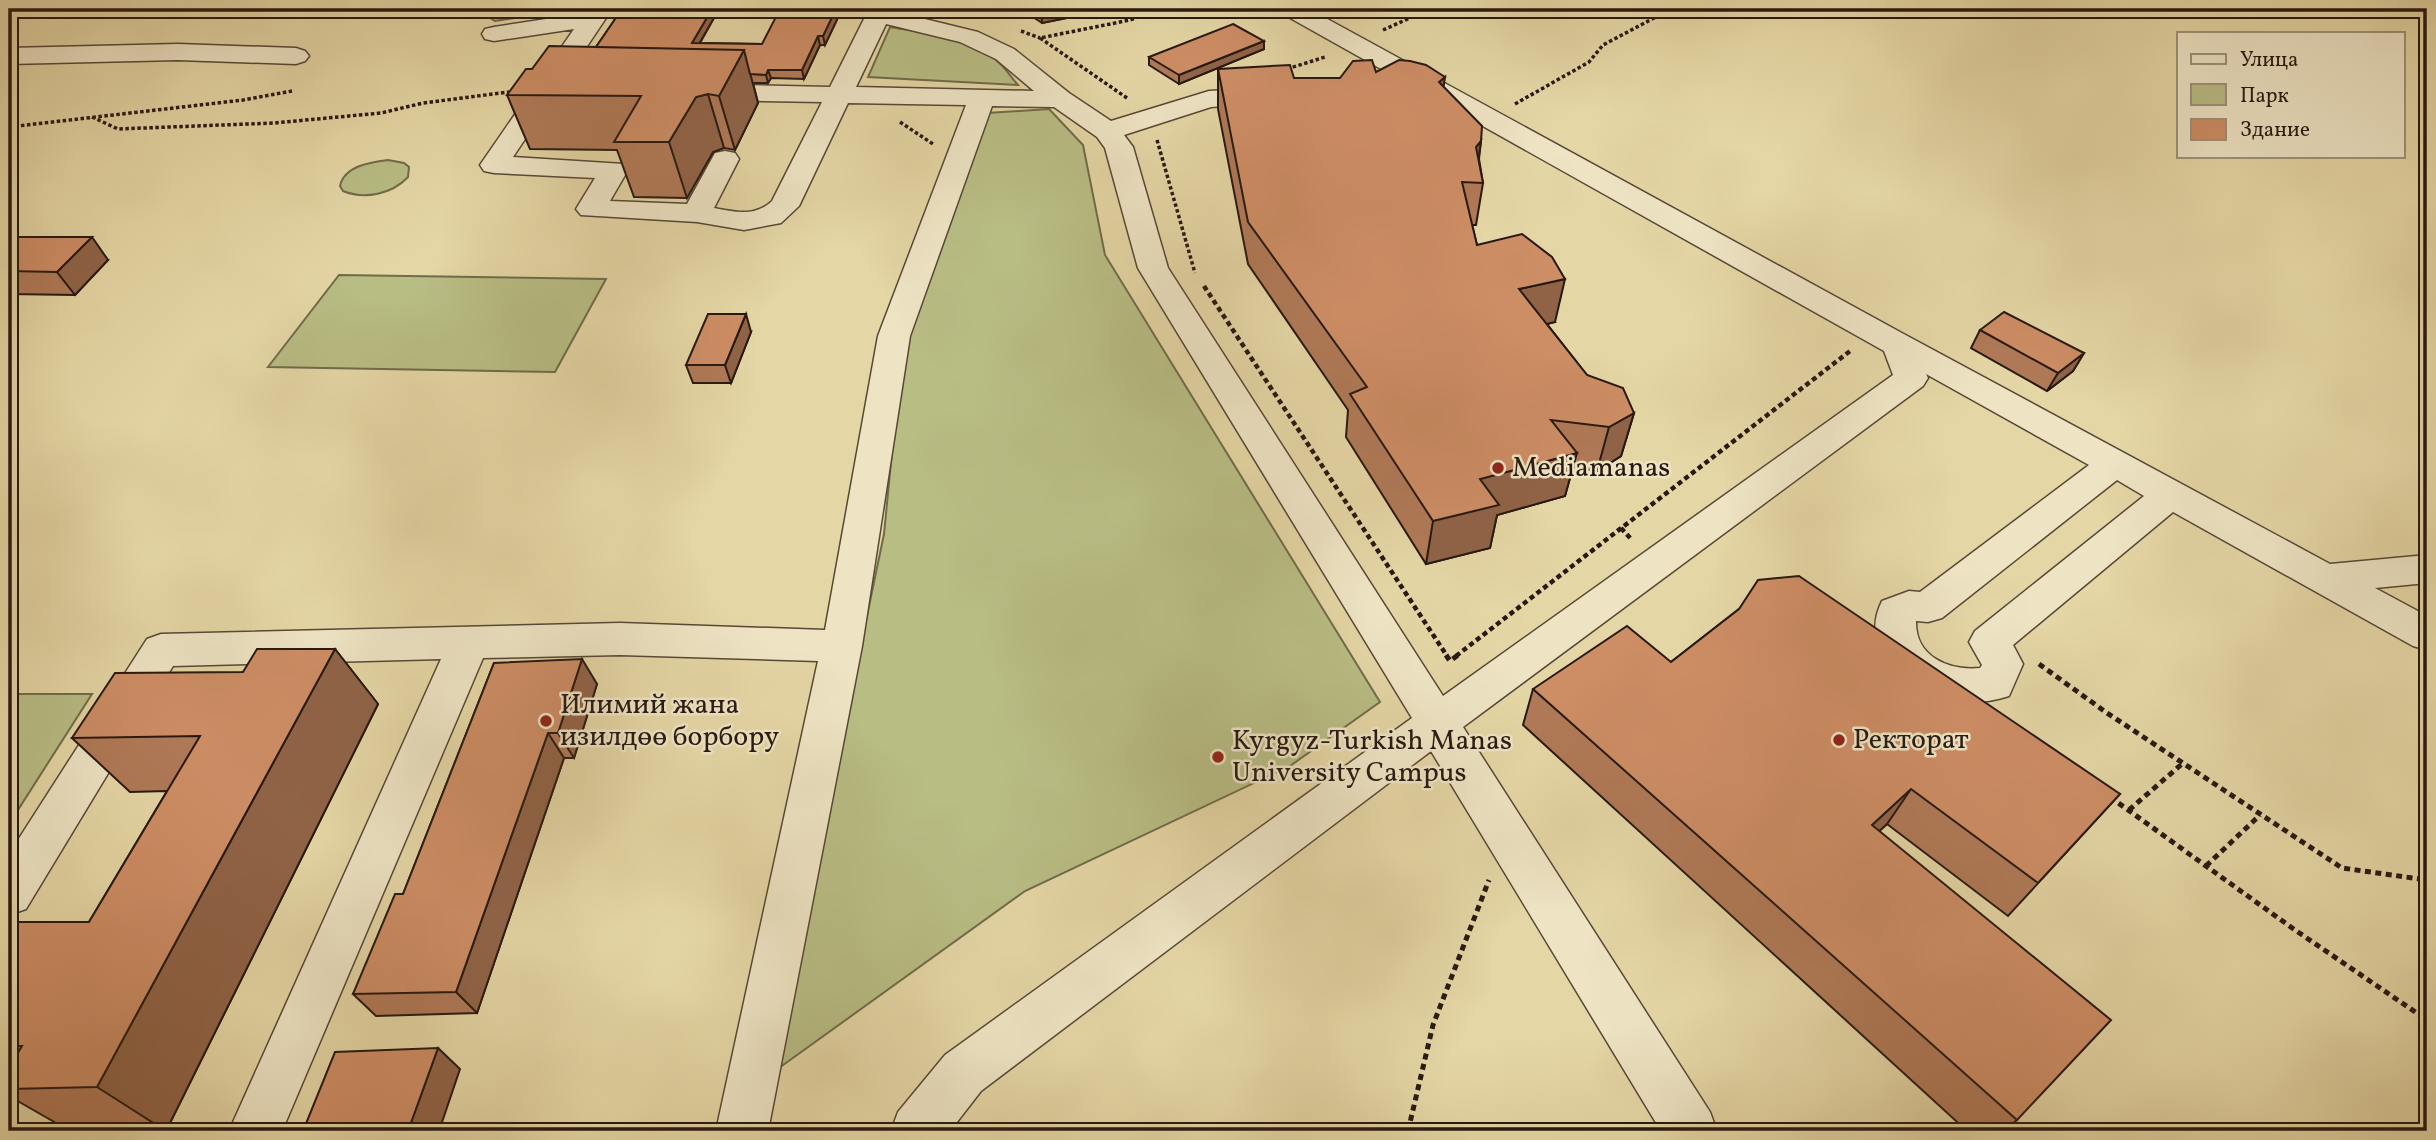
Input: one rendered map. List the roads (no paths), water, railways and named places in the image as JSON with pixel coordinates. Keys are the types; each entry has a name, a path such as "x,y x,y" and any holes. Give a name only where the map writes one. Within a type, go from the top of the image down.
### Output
{"street":[{"path":"1292,9 1435,87 1860,338 2115,463 2427,635"},
{"path":"597,14 558,89 494,165 614,170 591,209 697,213 728,219 770,218 784,206 879,12 969,37 1005,54 1060,99 1107,131 1119,146 1153,268 1691,1131"},
{"path":"494,34 597,14"},
{"path":"9,55 178,52 296,56"},
{"path":"1387,90 1435,87"},
{"path":"678,92 1060,99"},
{"path":"1107,131 1144,111 1209,99 1291,95"},
{"path":"742,1131 842,646 894,335 982,97"},
{"path":"697,213 725,159"},
{"path":"916,1131 963,1073 1911,378 1898,345 1860,338"},
{"path":"2115,463 1928,607 1909,606 1896,612 1895,638 1906,659 1939,682 1967,686 1994,684 2003,664 1989,642 2171,494"},
{"path":"2325,579 2427,569"},
{"path":"9,894 161,649 620,639 842,646"},
{"path":"255,1131 469,643"}],"place":[{"name":"Mediamanas","path":"1498,468"},
{"name":"Илимий жана изилдөө борбору","path":"546,721"},
{"name":"Ректорат","path":"1839,740"},
{"name":"Kyrgyz-Turkish Manas University Campus","path":"1218,757"}]}
